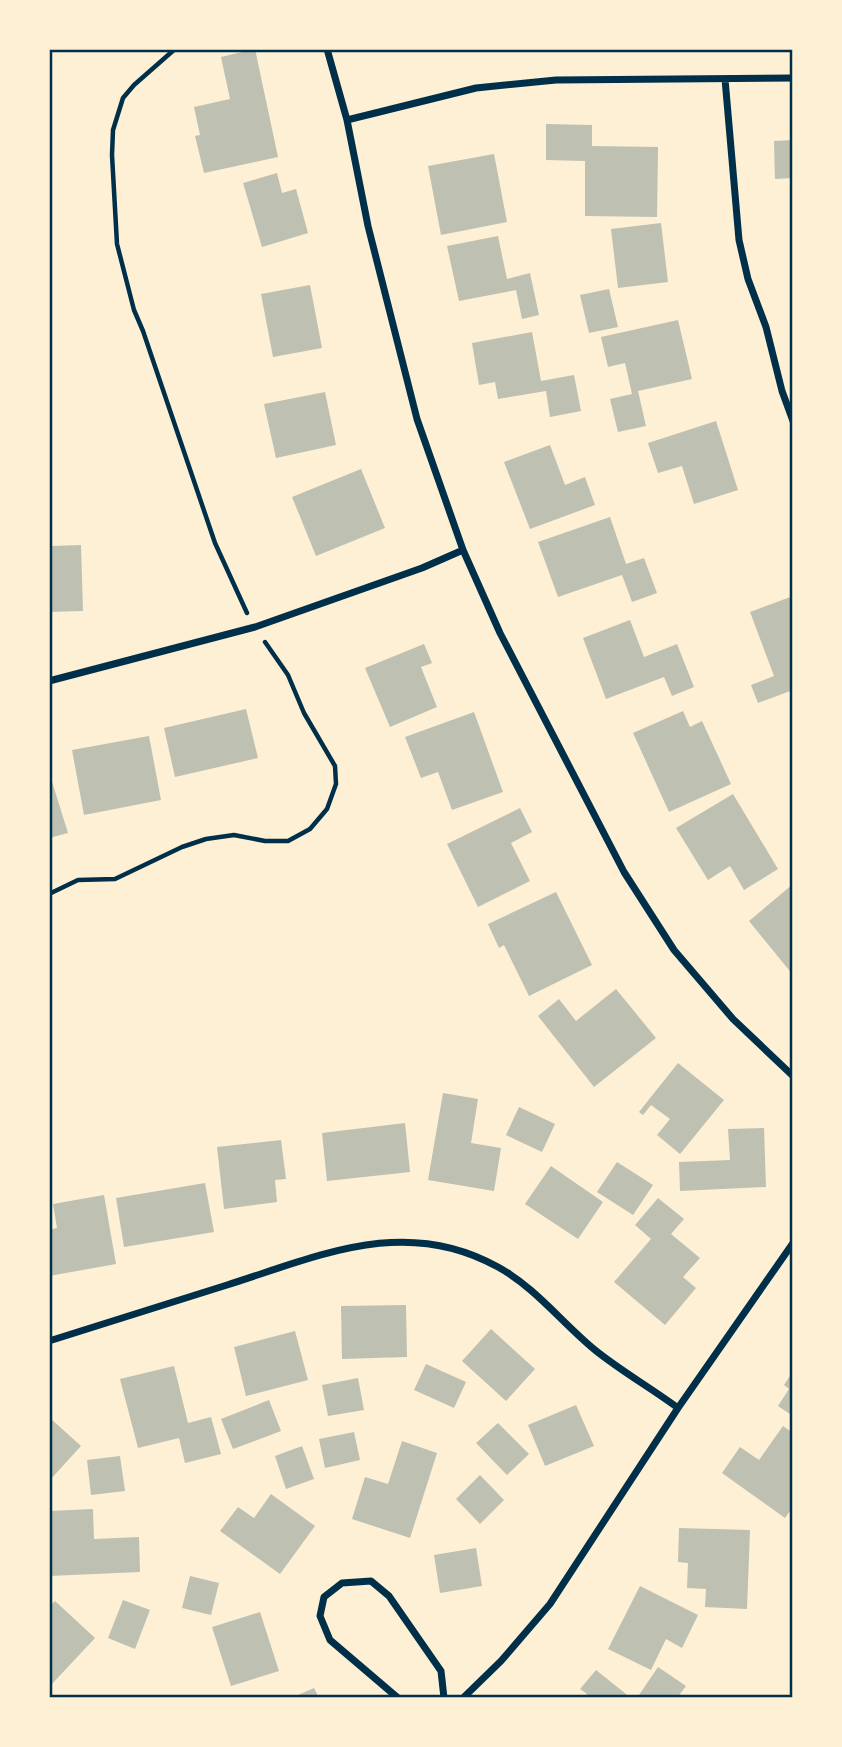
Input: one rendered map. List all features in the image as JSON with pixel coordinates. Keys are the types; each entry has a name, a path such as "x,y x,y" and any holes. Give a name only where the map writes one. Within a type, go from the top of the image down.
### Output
{"street":[{"path":"327,49 347,120 368,226 417,419 463,550 500,633 631,883 674,950 733,1019 793,1076"},
{"path":"347,120 476,88 556,80 793,78"},
{"path":"725,79 739,240 748,279 766,327 782,391 793,421"},
{"path":"49,681 255,627 422,568 463,550"},
{"path":"49,1341 331,1251 384,1242 416,1241 446,1247 498,1267 532,1290 595,1349 678,1408"},
{"path":"463,1698 501,1661 550,1604 678,1408 793,1243"},
{"path":"398,1698 330,1640 320,1616 324,1597 342,1583 371,1581 389,1596 441,1671 444,1698"}],"path":[{"path":"49,894 78,880 115,878 206,839 234,835 265,841 288,841 310,829 327,809 336,784 335,766 304,713 288,675 243,607 215,543 134,310 117,244 112,155 116,116 123,98 134,85 175,49"}],"building":[{"path":"255,49 278,157 204,173 195,136 200,135 194,107 230,99 221,57"},
{"path":"546,124 592,125 592,146 658,147 657,217 585,216 585,161 546,160"},
{"path":"793,140 793,178 775,179 774,141"},
{"path":"494,154 507,222 441,235 428,166"},
{"path":"277,173 282,193 296,189 308,233 262,247 243,183"},
{"path":"661,223 668,282 618,288 611,229"},
{"path":"498,236 507,279 530,273 539,315 522,319 516,290 459,301 447,246"},
{"path":"310,285 322,348 273,357 261,294"},
{"path":"609,289 618,327 589,333 580,295"},
{"path":"678,320 692,379 638,391 646,426 618,432 610,399 632,394 625,363 608,367 601,337"},
{"path":"532,332 541,381 574,375 581,411 550,417 546,391 498,399 495,382 479,385 472,343"},
{"path":"325,392 336,445 276,458 264,404"},
{"path":"716,421 738,490 694,504 682,466 658,473 648,443"},
{"path":"550,445 565,485 585,477 595,505 530,529 504,462"},
{"path":"361,469 385,528 316,556 292,497"},
{"path":"610,517 626,564 644,558 657,593 632,602 622,575 558,597 538,542"},
{"path":"81,545 83,611 49,612 51,546"},
{"path":"793,596 793,690 758,703 751,685 774,676 750,612"},
{"path":"630,620 644,657 677,644 694,687 672,696 664,677 606,699 583,638"},
{"path":"424,644 432,663 421,667 437,707 390,727 365,668"},
{"path":"246,709 258,758 175,777 164,728"},
{"path":"683,711 690,727 702,721 731,784 669,812 633,733"},
{"path":"474,712 503,792 452,810 438,772 421,778 405,737"},
{"path":"149,736 161,800 84,815 72,750"},
{"path":"49,772 68,833 49,838"},
{"path":"733,794 778,869 744,890 730,866 708,880 676,828"},
{"path":"520,808 532,832 511,843 530,881 478,907 447,844"},
{"path":"793,884 793,975 749,921"},
{"path":"556,892 592,965 529,996 504,945 499,948 488,924"},
{"path":"616,989 656,1038 594,1087 538,1016 559,999 576,1021"},
{"path":"678,1063 724,1100 680,1154 657,1135 670,1119 651,1105 643,1115 639,1112"},
{"path":"443,1093 478,1099 471,1143 501,1148 494,1191 428,1180"},
{"path":"519,1107 555,1124 542,1152 506,1135"},
{"path":"405,1123 410,1172 327,1181 322,1133"},
{"path":"764,1128 766,1187 680,1191 679,1162 730,1160 728,1129"},
{"path":"281,1140 286,1179 275,1180 277,1202 224,1209 217,1147"},
{"path":"617,1162 653,1185 633,1215 597,1192"},
{"path":"551,1166 603,1202 578,1239 525,1204"},
{"path":"205,1183 214,1232 124,1247 116,1198"},
{"path":"104,1195 116,1264 49,1276 49,1230 57,1228 53,1204"},
{"path":"658,1198 684,1219 671,1234 700,1258 683,1277 696,1288 665,1325 614,1282 651,1239 635,1225"},
{"path":"406,1305 407,1357 342,1359 341,1306"},
{"path":"491,1329 535,1369 506,1401 462,1361"},
{"path":"295,1331 308,1380 246,1396 234,1347"},
{"path":"426,1364 466,1382 454,1408 414,1390"},
{"path":"174,1366 188,1423 211,1417 221,1454 185,1463 179,1438 138,1448 120,1379"},
{"path":"793,1371 793,1416 778,1406 789,1389 784,1385"},
{"path":"358,1378 364,1410 328,1416 322,1385"},
{"path":"269,1400 281,1431 233,1449 221,1419"},
{"path":"576,1405 594,1446 545,1466 528,1425"},
{"path":"50,1418 81,1446 49,1481 49,1420"},
{"path":"498,1423 529,1454 507,1475 476,1443"},
{"path":"783,1426 793,1433 793,1507 785,1518 722,1473 740,1447 759,1460"},
{"path":"354,1432 360,1460 325,1468 319,1439"},
{"path":"402,1441 437,1453 410,1538 352,1519 365,1477 388,1484"},
{"path":"302,1446 314,1479 286,1489 275,1456"},
{"path":"120,1456 125,1491 91,1495 87,1460"},
{"path":"480,1475 504,1500 480,1524 456,1499"},
{"path":"271,1494 315,1526 280,1574 220,1531 238,1507 254,1518"},
{"path":"93,1509 94,1539 139,1537 140,1572 49,1576 49,1511"},
{"path":"679,1528 750,1530 747,1609 705,1607 706,1589 687,1588 688,1563 678,1562"},
{"path":"476,1548 482,1586 440,1593 434,1555"},
{"path":"190,1576 219,1583 211,1615 182,1608"},
{"path":"640,1586 698,1615 682,1648 666,1639 651,1670 608,1649"},
{"path":"123,1600 150,1610 135,1649 108,1638"},
{"path":"55,1601 95,1638 51,1685 49,1607"},
{"path":"260,1612 279,1671 231,1686 212,1627"},
{"path":"658,1667 686,1686 677,1698 643,1698 639,1695"},
{"path":"596,1670 631,1698 583,1698 587,1694 580,1689"},
{"path":"314,1688 319,1698 291,1698"}]}
